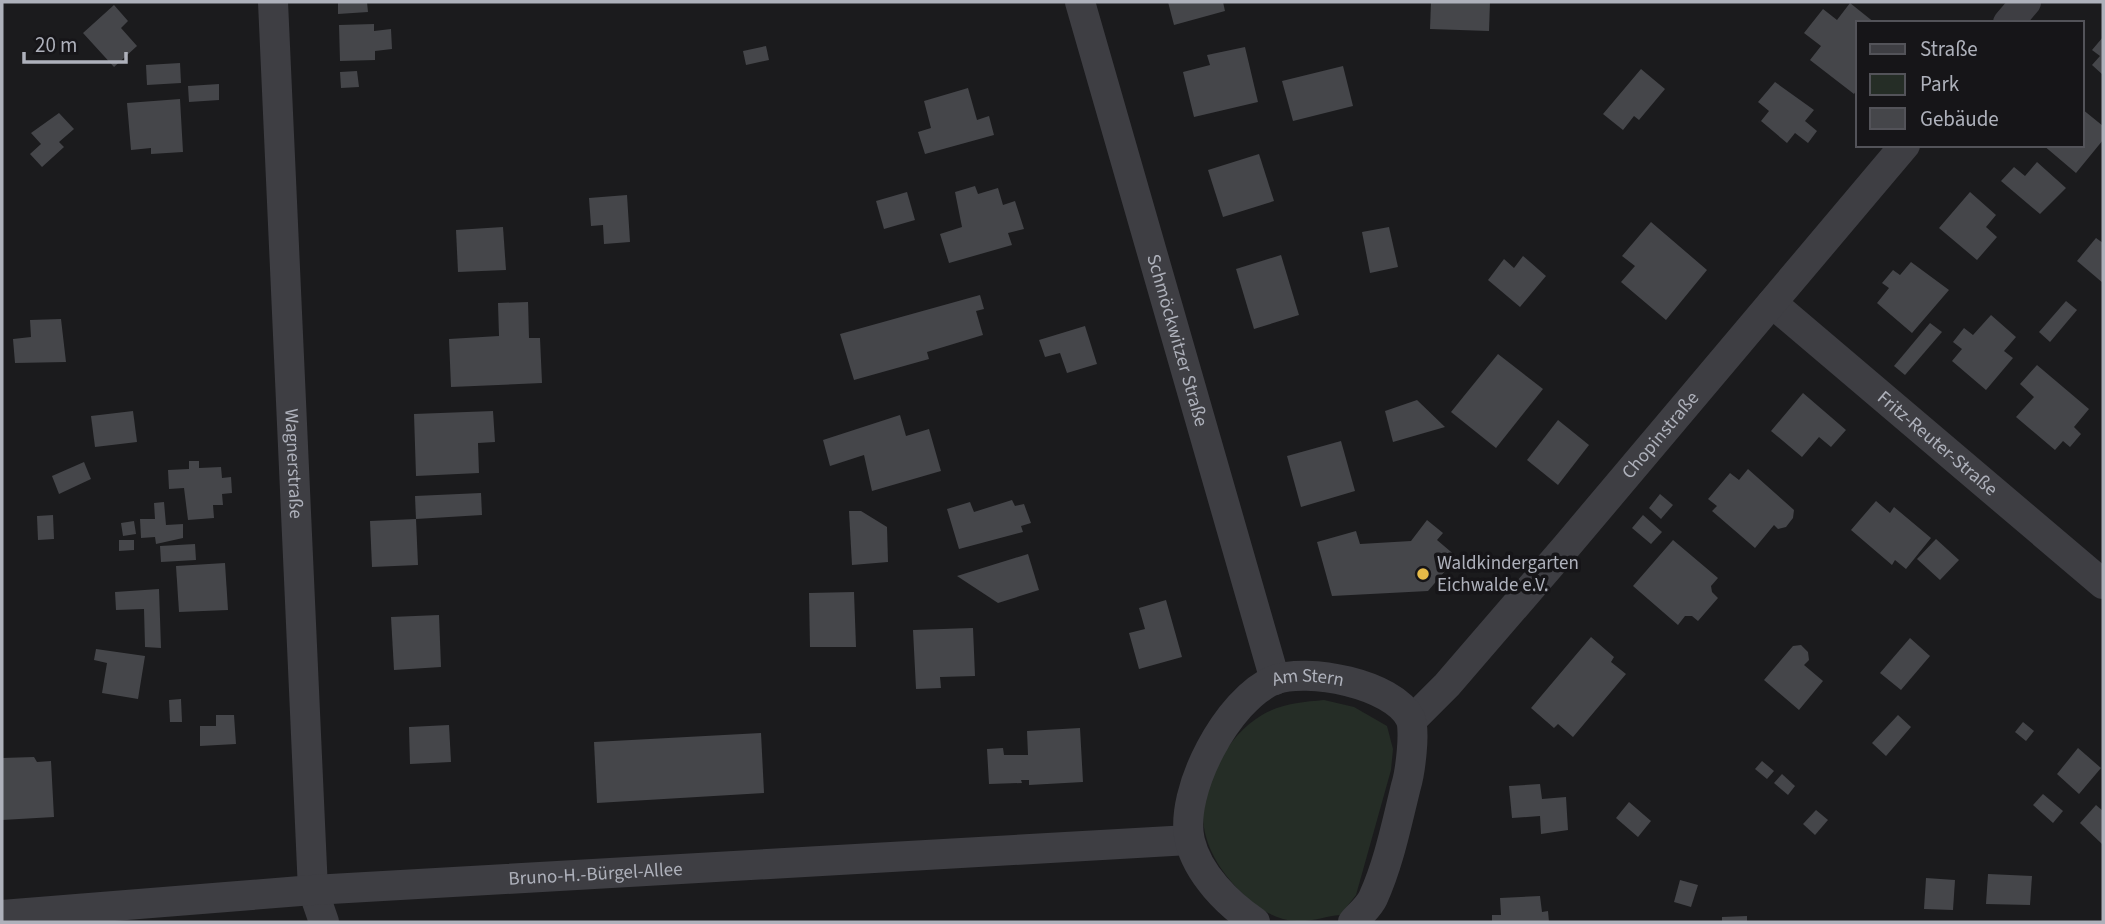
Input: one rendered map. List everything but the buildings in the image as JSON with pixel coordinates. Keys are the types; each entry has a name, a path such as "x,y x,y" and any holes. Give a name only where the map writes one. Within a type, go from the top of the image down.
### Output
{"street":[{"name":"Wagnerstraße","path":"273,2 313,890 324,922"},
{"name":"Schmöckwitzer Straße","path":"1080,2 1275,680"},
{"path":"2010,21 2026,2"},
{"name":"Chopinstraße","path":"1412,720 1447,685 1903,147"},
{"name":"Fritz-Reuter-Straße","path":"1772,303 2103,584"},
{"name":"Am Stern","path":"1189,840 1188,819 1198,779 1215,738 1251,695 1275,680 1345,680 1385,693 1401,705 1412,720"},
{"path":"1353,922 1373,900 1392,839 1410,773 1412,720"},
{"name":"Bruno-H.-Bürgel-Allee","path":"2,915 313,890 1189,840"},
{"path":"1189,840 1198,862 1217,888 1236,909 1255,922"}],"green space":[{"path":"1324,700 1354,707 1387,726 1393,749 1391,770 1356,895 1340,915 1308,921 1289,920 1274,916 1254,904 1220,867 1206,836 1203,813 1205,799 1208,785 1221,757 1251,723 1276,708"}],"place":[{"name":"Waldkindergarten Eichwalde e.V.","path":"1423,574"}]}
